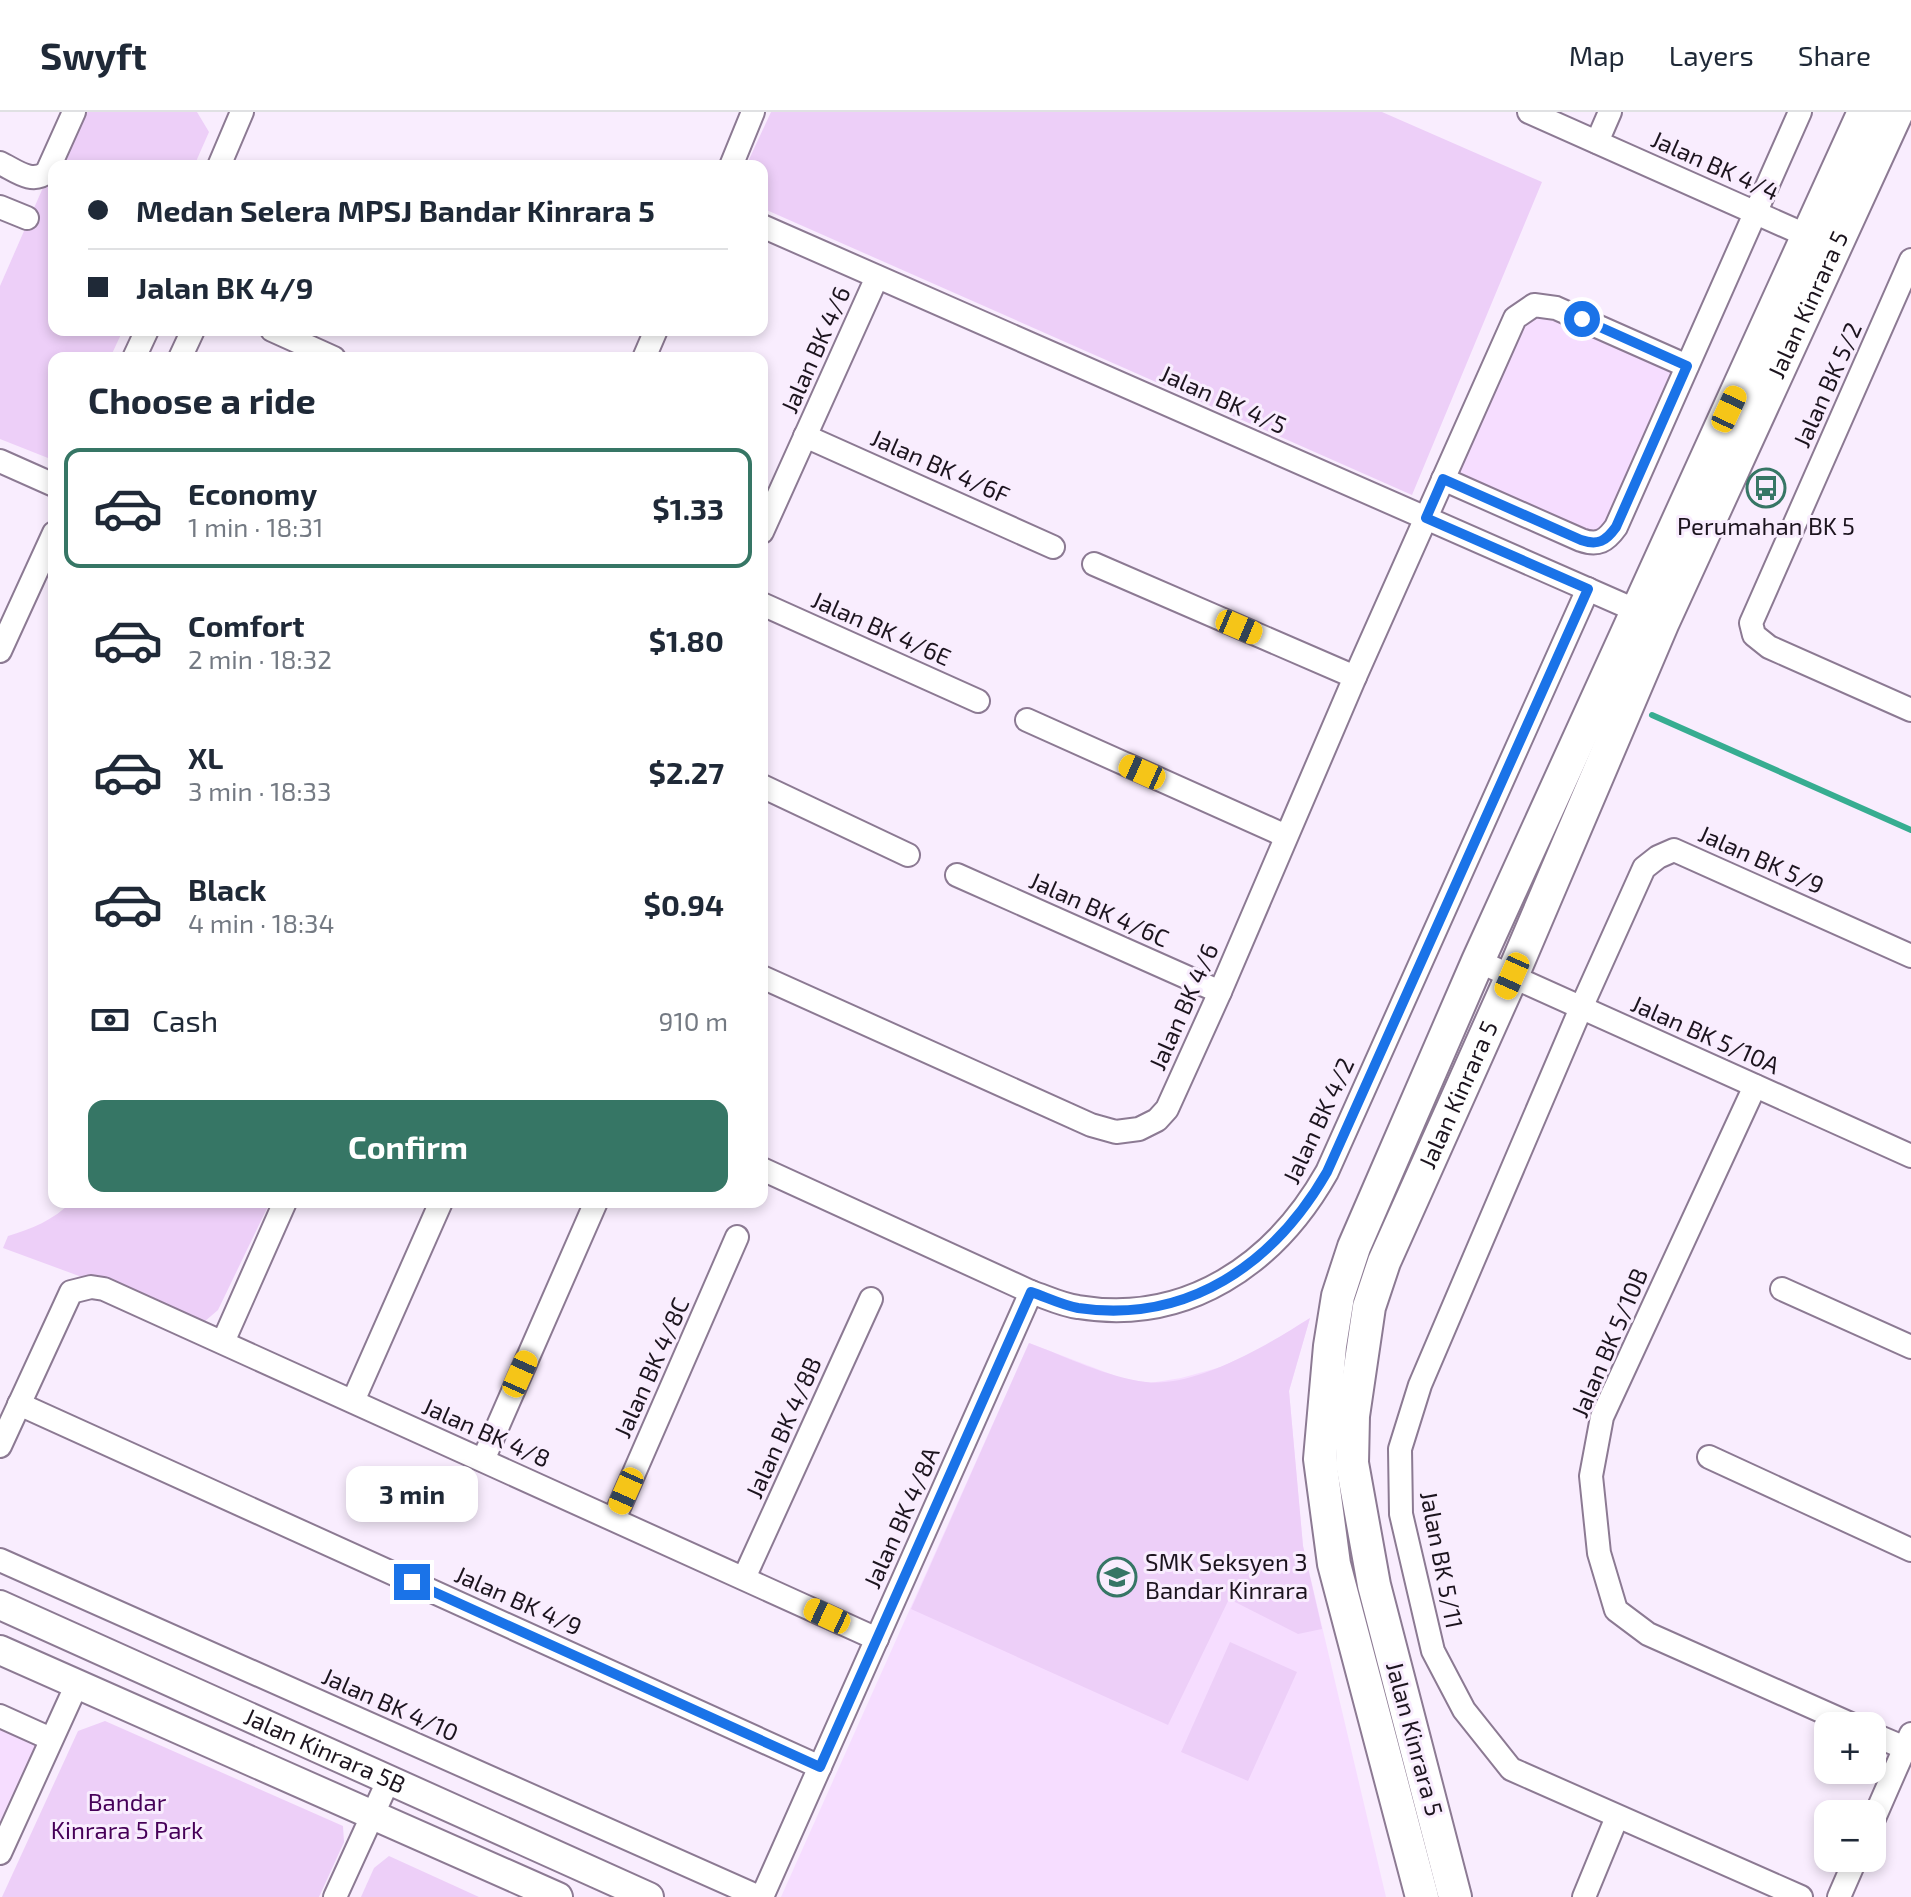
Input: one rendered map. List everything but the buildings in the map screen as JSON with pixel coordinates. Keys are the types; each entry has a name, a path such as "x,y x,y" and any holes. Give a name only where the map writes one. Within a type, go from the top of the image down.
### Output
{"main road":[{"name":"Jalan Kinrara 5","path":"1822,243 1864,112"},
{"name":"Jalan Kinrara 5","path":"1422,1897 1334,1564 1320,1459 1325,1388 1338,1296 1354,1247 1478,961 1650,616 1822,243 1897,112"},
{"name":"Jalan Kinrara 5","path":"1455,1897 1374,1585 1352,1463 1353,1416 1369,1307 1384,1262 1512,976 1650,616"}],"street":[{"path":"52,160 74,112"},
{"path":"222,160 242,112"},
{"path":"733,160 753,112"},
{"name":"Jalan BK 4/4","path":"1529,112 1822,243"},
{"path":"1597,142 1610,112"},
{"path":"1443,479 1581,540 1599,543 1608,538 1616,527 1800,112"},
{"path":"0,163 34,179 48,170"},
{"name":"Jalan BK 4/5","path":"768,229 1650,616"},
{"name":"Jalan BK 5/2","path":"1909,704 1769,647 1754,635 1751,623 1911,260"},
{"name":"Jalan BK 4/6","path":"768,519 877,277"},
{"name":"Jalan BK 4/6","path":"768,980 1091,1125 1116,1132 1139,1129 1157,1120 1167,1109 1220,992 1355,677 1515,318 1534,305 1556,308 1687,366"},
{"path":"285,336 321,352"},
{"name":"Jalan BK 4/6F","path":"805,436 1053,547"},
{"path":"0,461 48,482"},
{"path":"0,651 48,546"},
{"path":"1094,564 1355,677"},
{"name":"Jalan BK 4/2","path":"768,1172 1031,1292 1075,1307 1115,1311 1151,1309 1185,1301 1244,1268 1279,1238 1309,1203 1327,1172 1588,589"},
{"name":"Jalan BK 4/6E","path":"768,607 978,701"},
{"path":"1027,720 1286,836"},
{"path":"768,789 908,855"},
{"name":"Jalan BK 5/9","path":"1581,1008 1644,868 1674,850 1911,956"},
{"name":"Jalan BK 4/6C","path":"957,875 1220,992"},
{"name":"Jalan BK 5/10A","path":"1478,961 1911,1156"},
{"name":"Jalan BK 5/11","path":"1581,1008 1420,1385 1400,1449 1401,1514 1433,1651 1464,1710 1511,1769 1801,1897"},
{"name":"Jalan BK 5/10B","path":"1755,1086 1602,1417 1591,1476 1599,1553 1616,1610 1648,1634 1824,1712"},
{"path":"223,1342 282,1208"},
{"path":"353,1401 438,1208"},
{"path":"483,1460 593,1208"},
{"name":"Jalan BK 4/8C","path":"614,1519 737,1237"},
{"name":"Jalan BK 4/8","path":"19,1404 71,1292 91,1287 104,1289 877,1639"},
{"path":"1782,1289 1911,1347"},
{"name":"Jalan BK 4/8A","path":"761,1897 1031,1292"},
{"name":"Jalan BK 4/8B","path":"744,1578 871,1299"},
{"path":"0,1446 19,1404"},
{"name":"Jalan BK 4/9","path":"19,1404 820,1767"},
{"path":"1709,1457 1911,1550"},
{"name":"Jalan BK 4/10","path":"0,1560 761,1897"},
{"name":"Jalan Kinrara 5B","path":"0,1605 649,1897"},
{"name":"Jalan Kinrara 5B","path":"0,1650 558,1897"},
{"path":"0,1853 77,1684"},
{"path":"0,1716 51,1739"},
{"path":"1882,1800 1908,1741 1886,1737"},
{"path":"335,1897 389,1779"},
{"path":"1584,1897 1617,1817"},
{"path":"1839,1897 1850,1872"}],"shaded area":[{"path":"1537,311 1675,368 1609,525 1591,536 1453,475 1521,322"},
{"name":"SMK Seksyen 3 Bandar Kinrara","path":"1310,1318 1289,1391 1303,1546 1386,1897 781,1897 1029,1343 1121,1378 1150,1383 1221,1367 1262,1348"},
{"path":"0,1723 42,1742 0,1834"}],"green space":[{"path":"76,112 197,112 209,132 197,160 55,160"},
{"path":"771,112 1382,112 1542,182 1412,495 768,211 768,160 749,160"},
{"path":"48,176 48,336 120,336 113,352 48,352 48,458 0,439 0,286"},
{"path":"64,1208 267,1208 218,1310 204,1322 3,1248 8,1236"},
{"path":"1310,1318 1289,1391 1303,1546 1322,1629 1298,1634 1229,1599 1168,1725 911,1609 1029,1343 1116,1376 1166,1382 1232,1362"},
{"path":"1230,1642 1297,1672 1248,1781 1181,1752"},
{"name":"Bandar Kinrara 5 Park","path":"105,1721 343,1826 344,1842 319,1897 2,1897 78,1731"},
{"path":"389,1856 479,1897 361,1897 374,1868"}],"waterway":[{"path":"1652,715 1911,830"}],"place":[{"name":"Perumahan BK 5","path":"1766,488"},
{"name":"SMK Seksyen 3 Bandar Kinrara","path":"1117,1577"}],"route":[{"path":"412,1582 820,1767 1031,1292 1075,1307 1115,1311 1151,1309 1185,1301 1244,1268 1268,1249 1309,1203 1327,1172 1588,589 1426,518 1443,479 1581,540 1599,543 1608,538 1616,527 1687,366 1582,319"}]}
